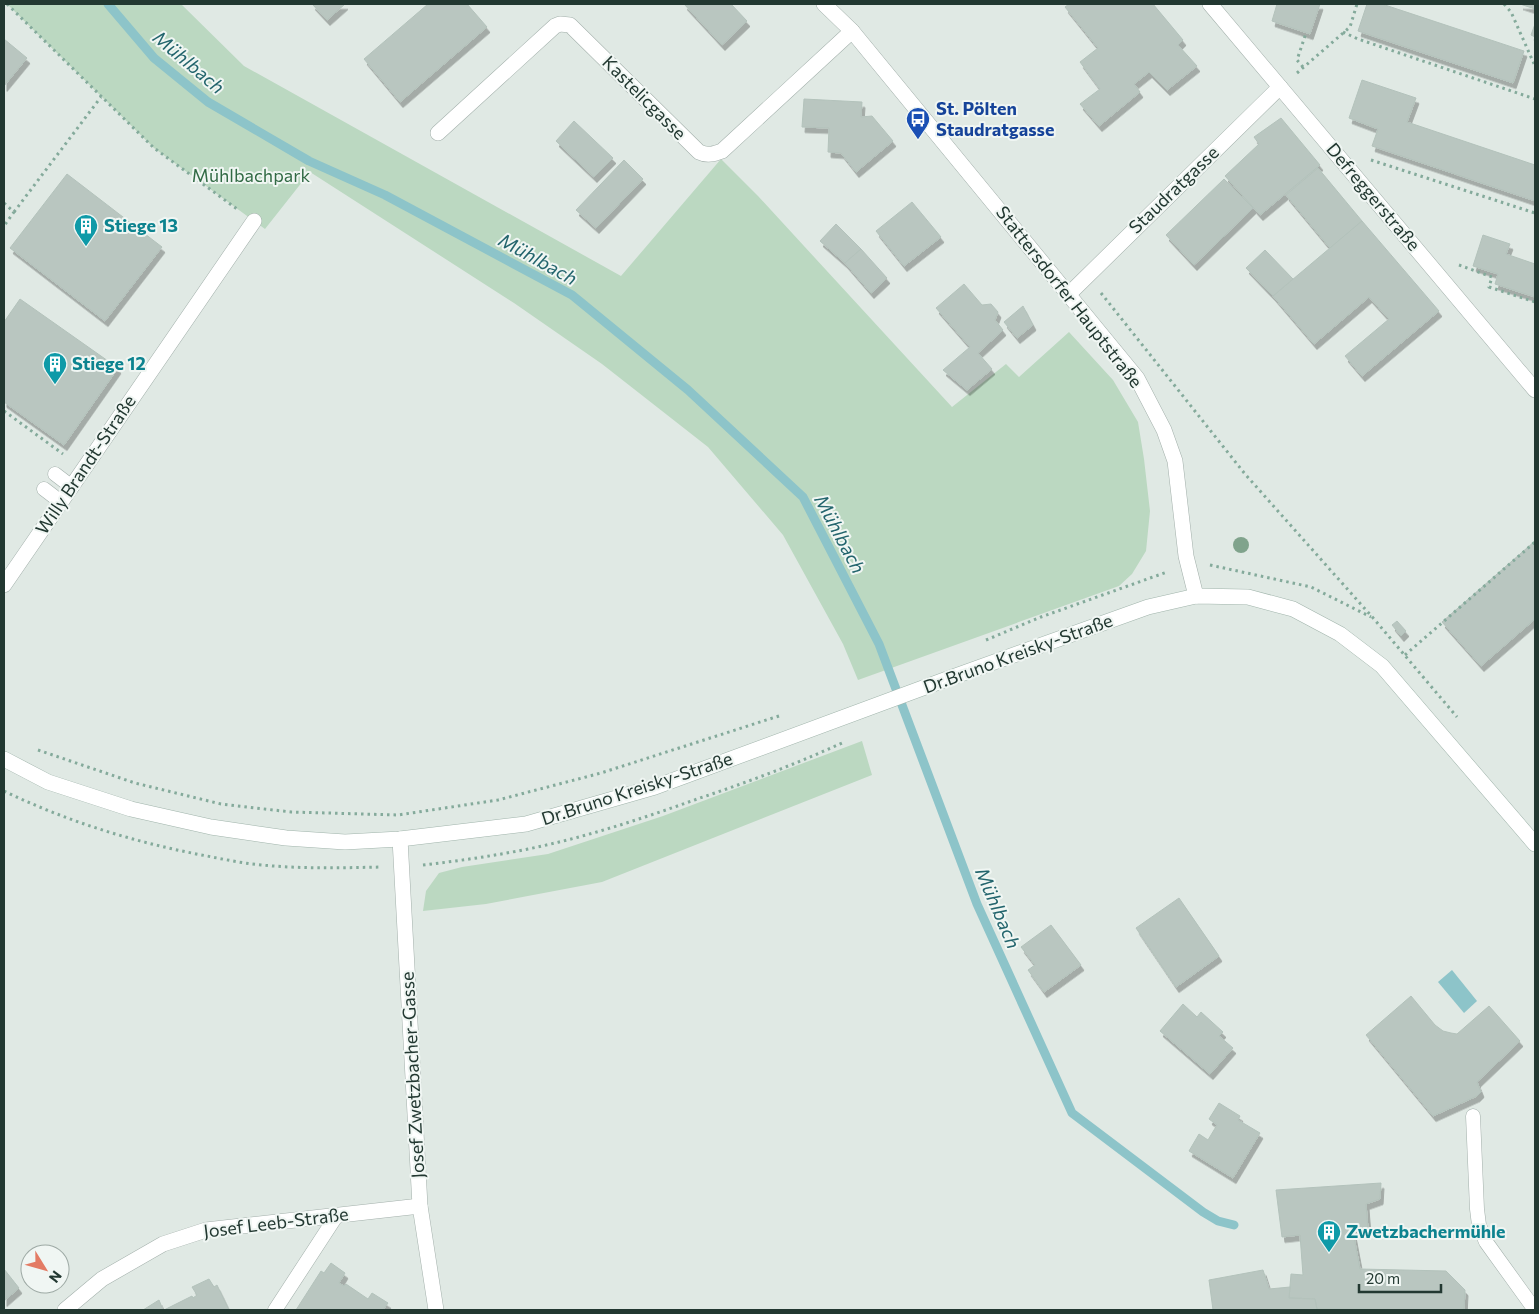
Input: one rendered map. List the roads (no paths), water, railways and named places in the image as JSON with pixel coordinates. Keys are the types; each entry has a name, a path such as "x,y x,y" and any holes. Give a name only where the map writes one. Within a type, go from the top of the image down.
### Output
{"street":[{"name":"Stattersdorfer Hauptstraße","path":"824,4 852,31 1137,378 1164,430 1175,461 1189,565 1196,596"},
{"name":"Defreggerstraße","path":"1210,4 1535,390"},
{"name":"Kastelicgasse","path":"438,133 555,26 565,24 570,25 699,152 715,154 722,151 852,31"},
{"name":"Staudratgasse","path":"1069,294 1280,87"},
{"name":"Willy Brandt-Straße","path":"4,585 254,221"},
{"path":"1196,596 1248,597 1293,609 1340,634 1382,666 1535,844"},
{"name":"Dr.Bruno Kreisky-Straße","path":"4,759 48,782 131,810 211,827 286,838 345,842 526,824 655,787 1148,607 1196,596"},
{"name":"Josef Zwetzbacher-Gasse","path":"400,838 420,1206 436,1310"},
{"name":"Josef Leeb-Straße","path":"65,1310 102,1279 163,1244 206,1230 420,1206"}],"lane":[{"path":"55,474 72,487"},
{"path":"44,489 61,502"},
{"path":"1472,1116 1479,1225 1486,1242 1535,1310"},
{"path":"275,1310 337,1215"}],"water":[{"path":"1452,970 1477,1001 1464,1013 1438,982"}],"waterway":[{"name":"Mühlbach","path":"108,4 154,58 208,102 309,161 385,195 572,295 688,390 803,497 879,644 977,904 1072,1113 1203,1212 1218,1221 1234,1225"}],"place":[{"name":"St. Pölten Staudratgasse","path":"918,140"},
{"name":"Stiege 13","path":"86,247"},
{"name":"Stiege 12","path":"55,385"},
{"name":"Zwetzbachermühle","path":"1329,1253"}],"park label":[{"name":"Mühlbachpark","path":"251,176"}]}
